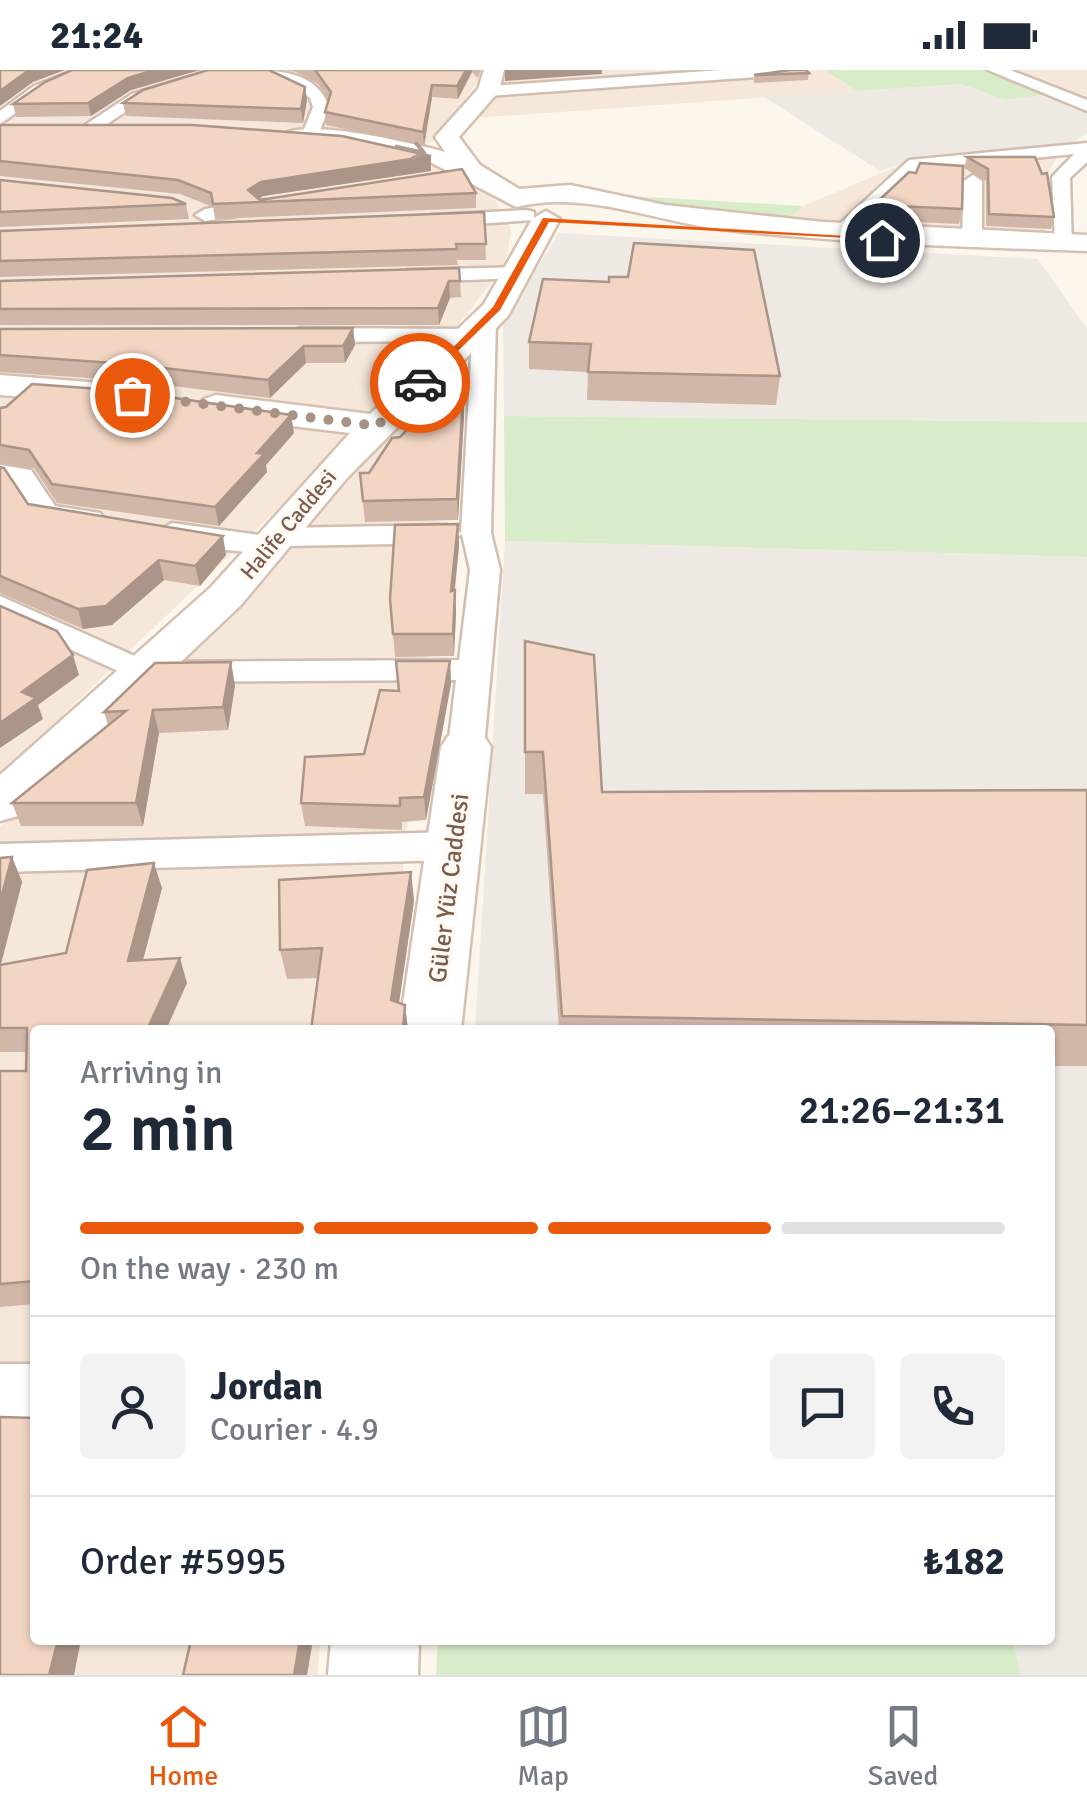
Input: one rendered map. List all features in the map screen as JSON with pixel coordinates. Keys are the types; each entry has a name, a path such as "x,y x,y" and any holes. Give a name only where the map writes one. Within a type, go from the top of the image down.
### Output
{"main road":[{"path":"472,173 452,149 448,136 491,80"},
{"path":"78,129 138,130"},
{"path":"264,134 403,147 472,173 541,209 1076,252"},
{"path":"452,149 541,209 592,212 596,207 592,200 706,219 844,233 972,236 1076,252"},
{"name":"Halife Caddesi","path":"0,804 226,596 334,470 477,328 518,273 541,209"},
{"path":"14,393 132,395"},
{"path":"189,402 377,426"},
{"name":"Güler Yüz Caddesi","path":"431,1025 466,747"},
{"path":"374,1675 375,1645"}],"street":[{"path":"5,126 40,89 89,70"},
{"path":"78,129 138,97 228,70"},
{"path":"255,70 302,83 316,92 321,106 310,137"},
{"path":"491,80 787,70"},
{"path":"996,70 1087,106"},
{"path":"844,233 915,164 1087,150"},
{"path":"1076,252 1061,176 1087,150"},
{"path":"442,178 472,173"},
{"path":"972,236 973,181"},
{"path":"255,230 197,218 280,204"},
{"path":"410,222 541,209"},
{"path":"383,277 518,273"},
{"path":"274,335 477,328 476,533 485,570 466,747"},
{"path":"0,472 22,476 45,512 130,525 276,542 476,533"},
{"path":"0,606 143,672 474,670"},
{"path":"0,858 454,846"},
{"path":"0,1392 30,1392"}],"shaded area":[{"path":"0,70 486,70 438,138 429,143 0,125"},
{"path":"553,70 824,70 857,91 475,118 506,74"},
{"path":"1001,70 1087,70 1087,104"},
{"path":"963,84 1005,100 1050,94 1087,109 1087,133 1063,148 905,163 880,171 764,97"},
{"path":"0,136 425,160 494,198 511,230 506,264 422,371 0,775"},
{"path":"1063,148 1047,175 1045,237 785,221 803,206 905,163"},
{"path":"559,233 1038,259 1087,329 1087,422 504,416 503,323"},
{"path":"429,391 450,423 387,1025 30,1025 30,1645 320,1645 317,1675 0,1675 0,827 192,647"},
{"path":"505,541 1087,557 1087,1675 1021,1675 1014,1645 1055,1645 1055,1025 475,1025"}],"green space":[{"path":"824,70 989,70 1050,94 1005,100 962,84 857,91"},
{"path":"597,194 803,206 785,221"},
{"path":"504,416 1087,422 1087,557 505,541"},
{"path":"438,1645 1014,1645 1021,1675 436,1675"}],"building":[{"path":"0,70 29,70 0,91"},
{"path":"72,70 155,70 128,78 88,103 13,104 45,82"},
{"path":"208,70 269,70 305,87 301,109 123,103 143,90"},
{"path":"315,70 466,70 457,86 432,85 423,132 325,112 331,92"},
{"path":"790,70 809,73 754,75"},
{"path":"0,125 192,125 342,136 431,156 261,182 248,190 260,200 462,169 476,193 213,204 211,193 178,180 0,161"},
{"path":"967,157 1035,157 1042,174 1047,173 1054,217 989,214 988,169"},
{"path":"920,163 963,166 962,209 874,205 909,172 916,173"},
{"path":"0,180 172,198 186,204 0,212"},
{"path":"484,212 486,244 456,244 457,249 0,261 0,231"},
{"path":"634,243 754,250 780,376 588,372 591,344 529,342 543,279 609,282 609,277 628,277"},
{"path":"459,268 460,281 449,281 438,308 0,309 0,281"},
{"path":"353,328 343,346 304,346 268,380 0,355 0,329"},
{"path":"32,384 127,391 291,415 257,453 264,454 215,507 52,484 29,450 0,445 0,408"},
{"path":"463,397 457,499 363,501 360,473 369,473 392,438 400,437 436,399"},
{"path":"0,467 28,504 223,536 195,566 159,560 106,606 78,609 0,576"},
{"path":"458,524 451,591 455,590 453,634 393,634 390,599 395,525"},
{"path":"0,606 57,631 73,655 22,692 36,698 0,723"},
{"path":"525,641 594,655 602,792 1087,790 1087,1025 562,1016 543,752 525,752"},
{"path":"396,661 450,661 424,797 400,798 400,806 301,803 305,757 364,754 380,690 399,691"},
{"path":"231,662 223,707 153,710 136,803 12,803 126,711 104,712 155,663"},
{"path":"12,857 0,902 0,858"},
{"path":"154,863 128,961 180,958 149,1025 30,1025 30,1281 0,1284 0,1071 26,1071 27,1028 0,1028 0,965 66,953 87,870"},
{"path":"411,872 391,1000 405,1005 403,1025 312,1025 322,948 280,950 279,880"},
{"path":"0,1417 30,1418 30,1645 57,1645 49,1675 0,1675"},
{"path":"190,1645 299,1645 294,1675 183,1675"}],"way so far":[{"path":"132,395 377,426 420,383"}],"route":[{"path":"420,383 497,308 546,220 882,240"}]}
